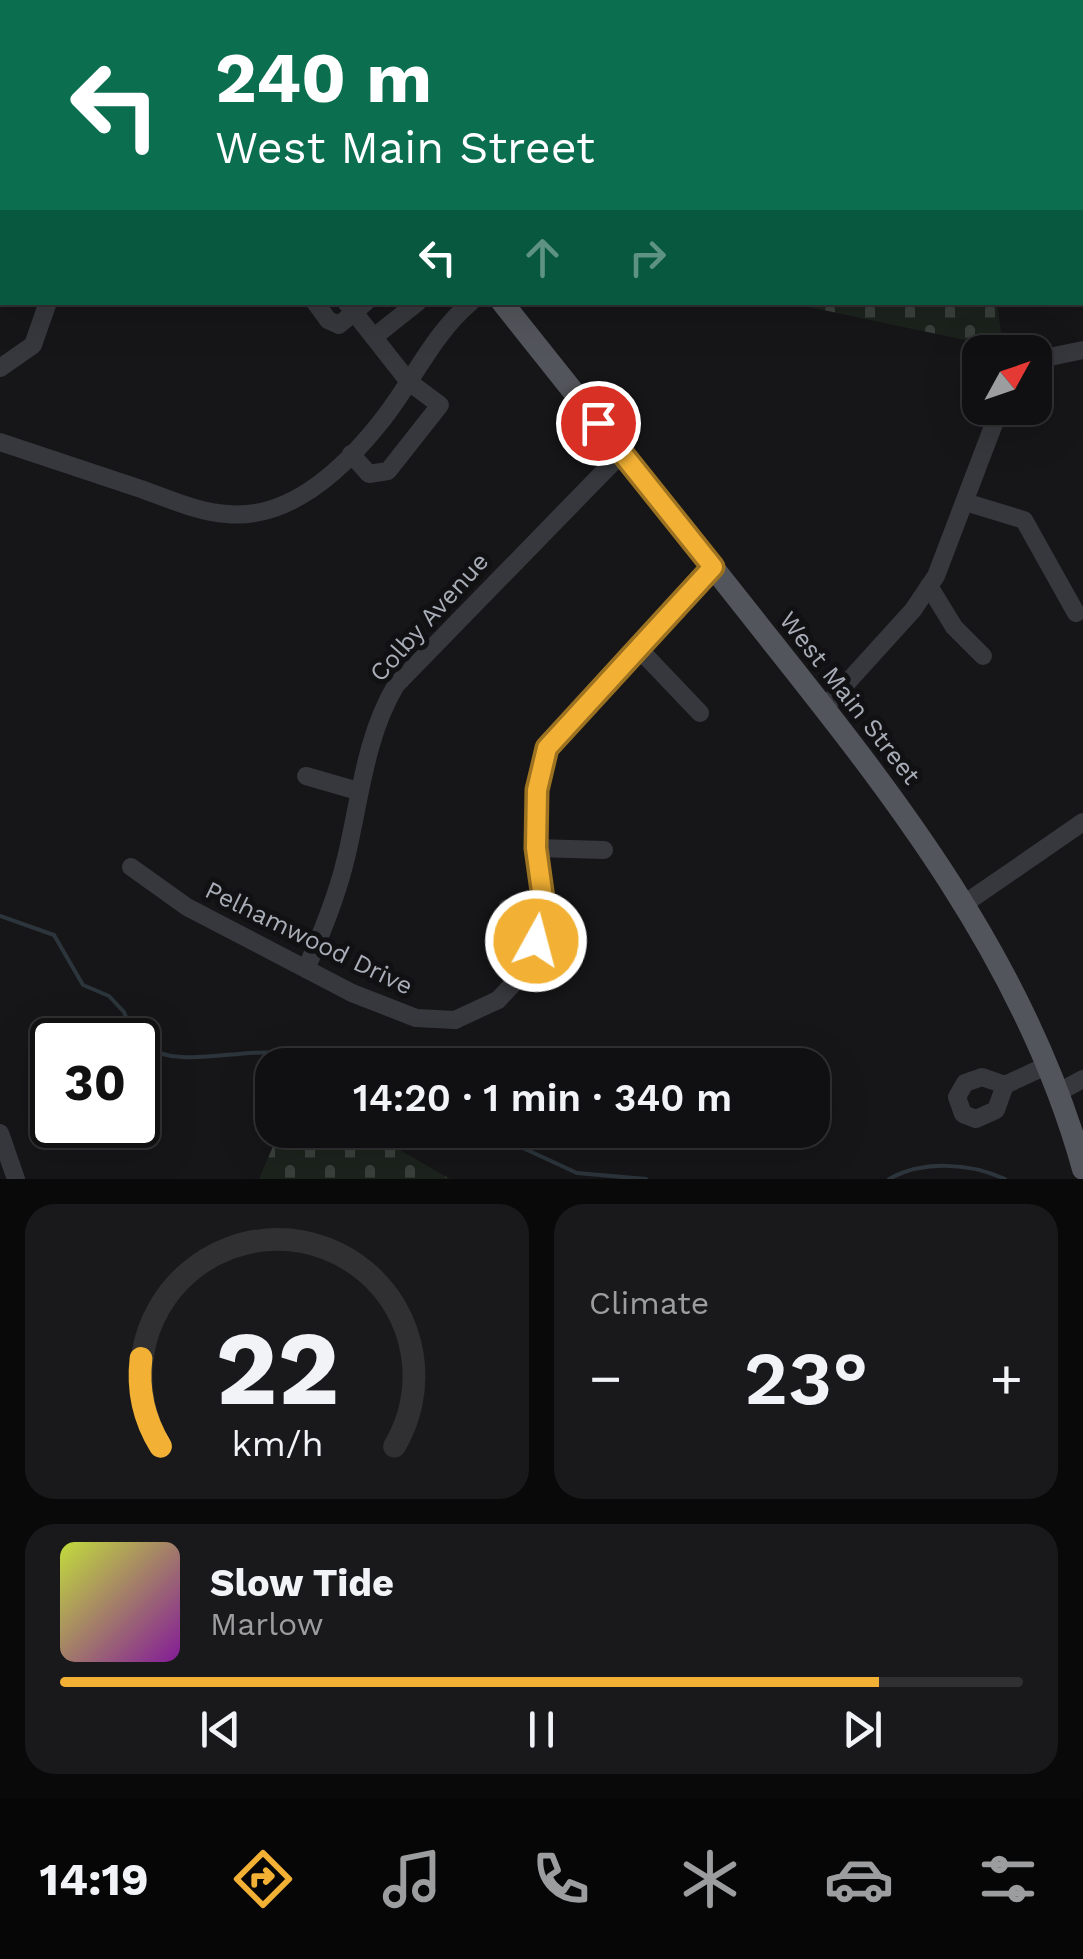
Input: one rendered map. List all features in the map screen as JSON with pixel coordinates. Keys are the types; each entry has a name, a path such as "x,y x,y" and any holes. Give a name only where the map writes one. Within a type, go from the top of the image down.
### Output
{"main road":[{"name":"West Main Street","path":"504,305 825,707 967,902 1017,994 1048,1065 1083,1169"}],"street":[{"path":"0,368 32,345 47,305"},
{"path":"317,305 328,320 339,324 355,306 409,382 440,406 388,472 369,474 352,454"},
{"path":"374,337 414,305"},
{"path":"0,442 223,514 256,513 293,500 352,454 409,382 440,334 469,305"},
{"path":"1052,356 1083,350"},
{"path":"825,707 913,610 929,586 994,425"},
{"name":"Colby Avenue","path":"306,969 332,909 378,720 404,675 622,453"},
{"path":"965,502 1024,520 1076,613"},
{"name":"Pelhamwood Drive","path":"131,867 187,907 306,969 416,1018 455,1020 498,1000 528,969 545,913 536,848 537,790 547,748 713,567"},
{"path":"929,586 954,627 983,656"},
{"path":"640,650 700,713"},
{"path":"306,776 358,791"},
{"path":"967,902 1083,822"},
{"path":"536,848 604,850"},
{"path":"507,908 545,913"},
{"path":"1006,1085 1048,1065"},
{"path":"1058,1092 1083,1079"},
{"path":"0,1133 16,1179"}],"green space":[{"path":"799,305 997,305 1001,335 962,335 962,339"},
{"path":"272,1148 396,1148 450,1179 259,1179"}],"waterway":[{"path":"0,916 54,935 83,985 109,996 126,1018"},
{"path":"160,1053 205,1057 255,1053"},
{"path":"523,1148 577,1173 646,1179"},
{"path":"889,1179 931,1166 962,1167 1005,1179"}],"route":[{"path":"536,941 545,913 536,848 537,790 547,748 713,567 598,423"}]}
